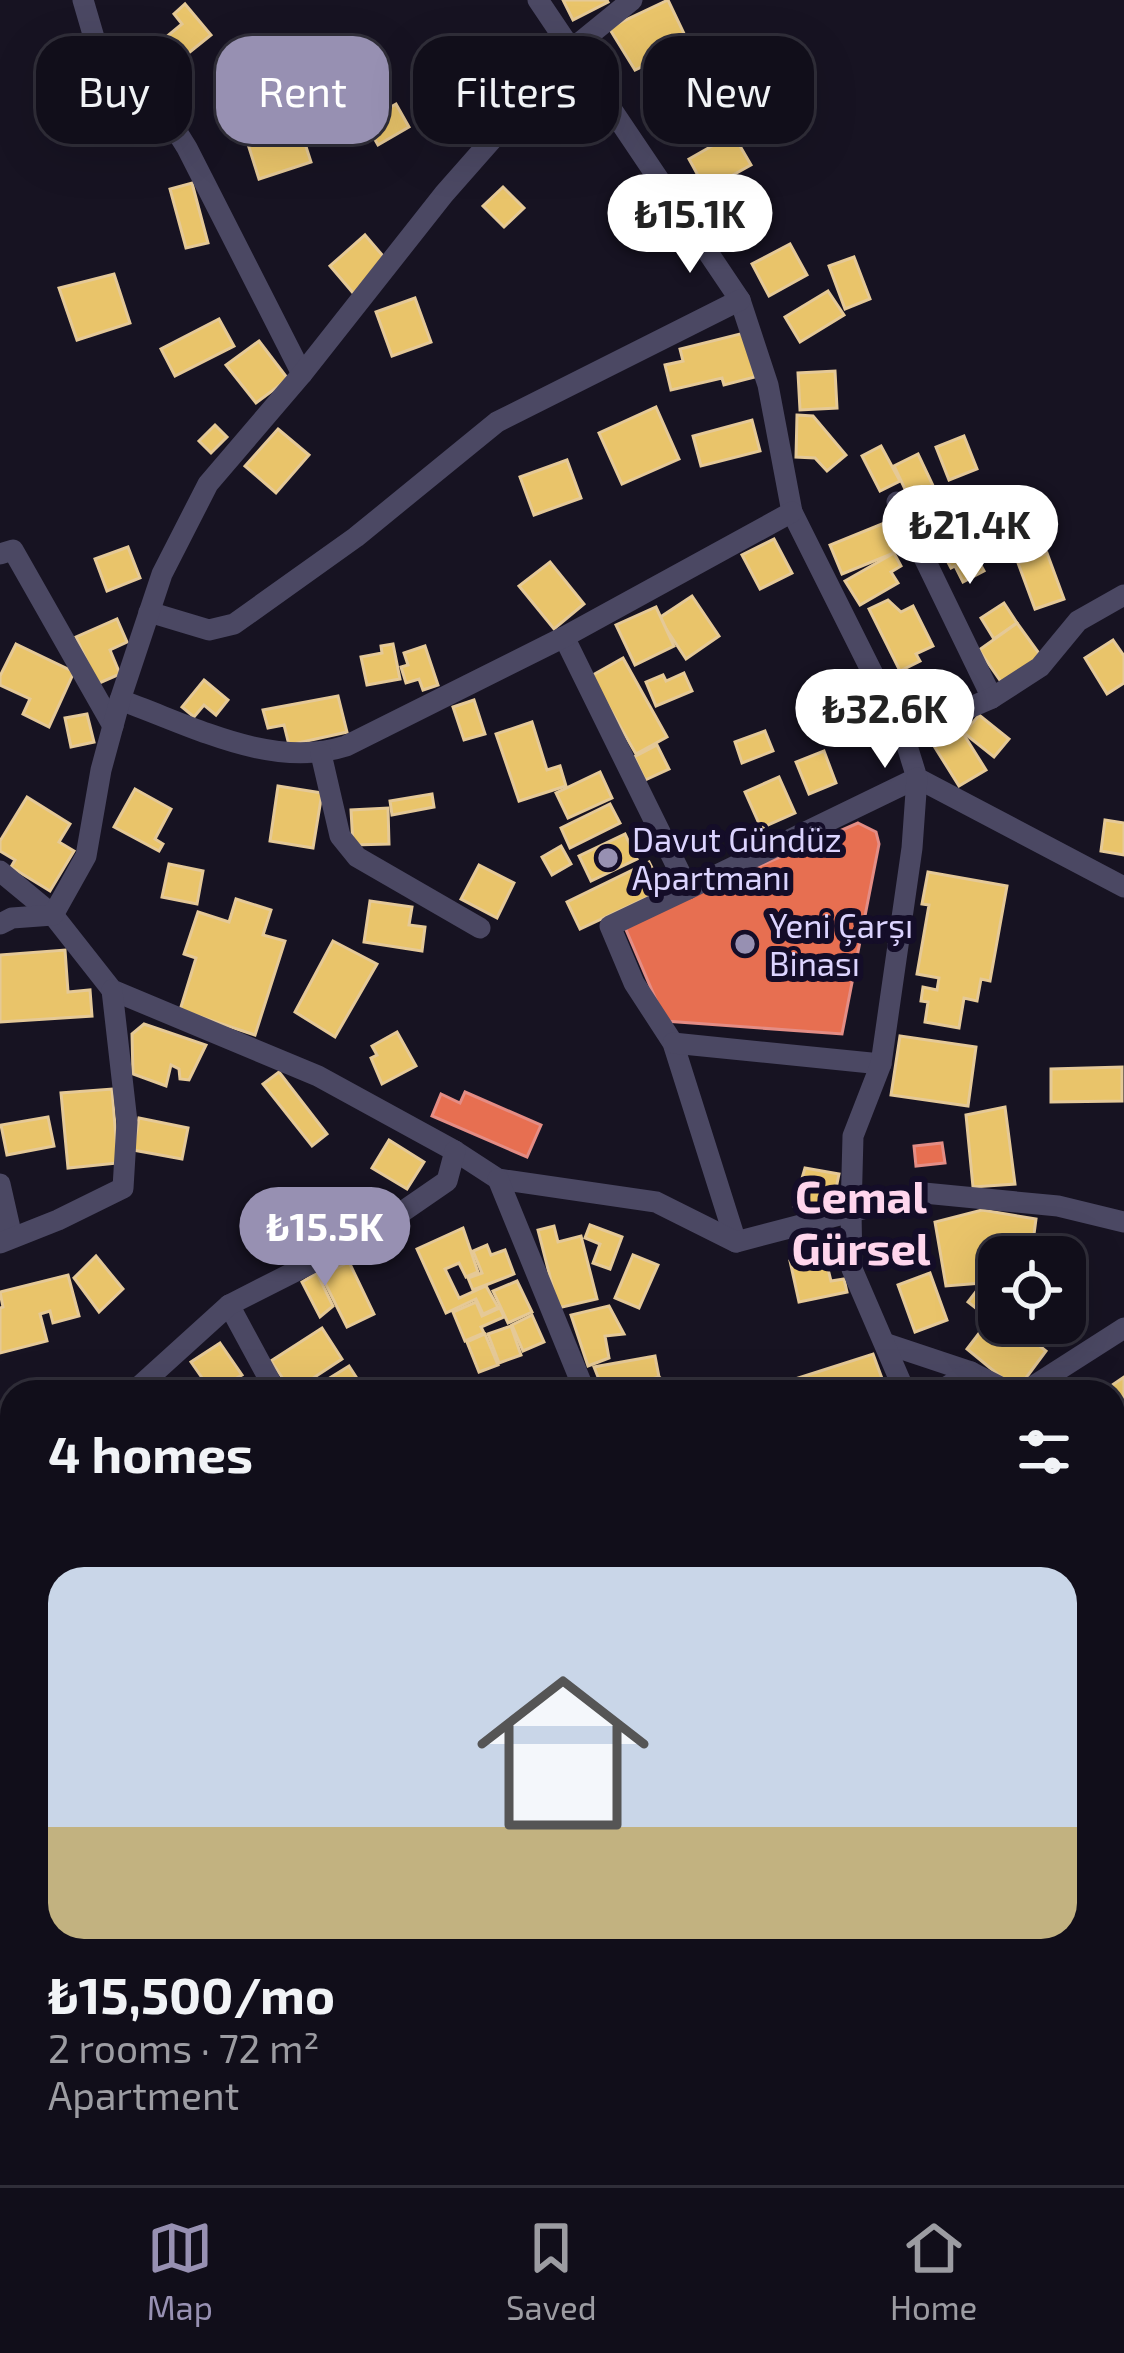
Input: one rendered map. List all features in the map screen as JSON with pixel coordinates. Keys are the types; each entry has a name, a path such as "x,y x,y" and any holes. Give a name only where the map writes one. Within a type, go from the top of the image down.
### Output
{"street":[{"path":"83,0 102,65 164,111 302,374"},
{"path":"538,0 563,36"},
{"path":"588,36 632,0"},
{"path":"619,119 740,300 768,385 792,512 904,736 917,778 912,848 881,1064 853,1136 852,1270 900,1380"},
{"path":"53,915 86,856 120,700 162,574 208,484 488,144"},
{"path":"149,612 209,630 234,624 356,537 497,422 740,300"},
{"path":"897,502 992,698"},
{"path":"120,700 268,752 321,754 346,746 564,637 792,512"},
{"path":"0,554 13,550 113,727"},
{"path":"904,736 992,698 1040,667 1078,621 1124,595"},
{"path":"564,637 688,889"},
{"path":"321,754 340,836 347,847 480,928"},
{"path":"736,1242 673,1043 634,983 610,926 917,778"},
{"path":"917,778 1124,887"},
{"path":"0,871 53,915 112,990 317,1076 498,1179 656,1202 736,1242 924,1193 1058,1206 1124,1222"},
{"path":"0,924 12,918 53,915"},
{"path":"0,1184 6,1240 123,1188 127,1123 112,990"},
{"path":"673,1043 881,1064"},
{"path":"146,1380 229,1305 374,1232 447,1181 455,1151"},
{"path":"498,1179 573,1380"},
{"path":"229,1305 270,1380"},
{"path":"1043,1380 1124,1328"},
{"path":"887,1345 987,1380"},
{"path":"958,1380 971,1372"}],"building: Homes":[{"path":"563,0 607,0 608,2 573,20"},
{"path":"668,0 685,36 643,36 643,66 635,70 619,36 609,28"},
{"path":"185,4 211,35 192,50 192,36 168,36 182,24 174,14"},
{"path":"396,104 409,127 389,139 389,108"},
{"path":"248,144 305,144 311,162 259,179"},
{"path":"715,144 739,144 751,165 706,190 689,159"},
{"path":"192,183 208,243 186,248 170,189"},
{"path":"503,187 524,208 504,227 483,206"},
{"path":"365,235 389,263 354,294 330,266"},
{"path":"790,244 807,275 769,296 752,264"},
{"path":"854,257 870,299 845,309 829,266"},
{"path":"114,274 130,323 77,340 59,288"},
{"path":"828,291 844,315 800,342 785,317"},
{"path":"415,298 431,342 392,356 376,312"},
{"path":"219,319 234,346 175,376 161,349"},
{"path":"744,333 755,377 724,385 722,378 671,390 665,365 683,361 680,349"},
{"path":"259,341 288,379 256,403 226,365"},
{"path":"835,371 837,408 800,410 798,373"},
{"path":"656,407 679,459 622,484 599,433"},
{"path":"797,415 813,416 846,455 827,471 815,458 796,457"},
{"path":"752,420 760,451 701,466 693,436"},
{"path":"215,425 227,437 211,453 199,441"},
{"path":"278,429 309,455 276,493 245,466"},
{"path":"964,436 977,469 949,480 936,447"},
{"path":"881,446 900,481 880,491 862,456"},
{"path":"918,454 937,494 913,506 894,466"},
{"path":"567,460 581,498 534,515 520,477"},
{"path":"882,524 894,553 842,574 830,545"},
{"path":"959,525 984,571 963,582 935,538"},
{"path":"774,539 792,573 760,589 742,555"},
{"path":"128,547 140,578 107,591 95,559"},
{"path":"894,553 901,566 891,572 898,583 860,605 845,581"},
{"path":"1047,553 1064,599 1035,609 1018,563"},
{"path":"550,562 584,604 554,629 519,586"},
{"path":"692,596 719,636 686,659 659,618"},
{"path":"888,600 901,612 913,606 933,646 916,654 920,661 900,671 869,609"},
{"path":"1004,603 1017,623 994,639 981,618"},
{"path":"656,607 674,646 635,665 616,625"},
{"path":"117,619 127,642 110,650 120,674 97,684 76,637"},
{"path":"1017,623 1043,659 1004,686 979,650"},
{"path":"1113,640 1124,656 1124,683 1107,694 1085,658"},
{"path":"16,644 74,672 49,727 23,714 30,699 0,685"},
{"path":"393,644 400,679 367,685 361,657 382,653 381,646"},
{"path":"425,646 438,685 423,690 419,679 406,683 401,667 408,665 404,653"},
{"path":"623,658 667,737 636,754 591,676"},
{"path":"684,673 692,691 656,706 646,682 663,675 666,681"},
{"path":"204,680 228,700 216,715 204,705 194,717 182,707"},
{"path":"338,696 347,732 289,745 284,725 268,728 263,710"},
{"path":"474,700 485,734 464,740 453,707"},
{"path":"87,714 94,742 71,747 65,718"},
{"path":"979,715 1009,739 994,757 964,733"},
{"path":"532,722 547,770 560,766 566,786 519,801 496,734"},
{"path":"961,730 986,770 959,786 934,746"},
{"path":"765,731 773,751 742,763 735,742"},
{"path":"657,745 669,769 645,780 634,757"},
{"path":"824,751 836,783 809,794 796,762"},
{"path":"600,772 612,798 568,818 556,793"},
{"path":"779,777 795,813 761,828 745,792"},
{"path":"278,786 322,793 313,848 270,841"},
{"path":"135,789 171,809 155,839 163,844 159,851 114,827"},
{"path":"432,794 434,807 392,815 390,801"},
{"path":"27,797 70,824 59,842 74,851 50,891 11,867 15,860 0,851 0,841"},
{"path":"610,804 620,823 570,848 561,828"},
{"path":"388,808 389,844 353,845 351,810"},
{"path":"1105,820 1124,823 1124,855 1101,851"},
{"name":"Davut Gündüz Apartmanı","path":"625,834 637,859 591,881 579,856"},
{"path":"561,846 571,864 552,875 542,857"},
{"path":"649,862 663,890 580,929 567,902"},
{"path":"169,864 203,871 197,904 162,897"},
{"path":"479,865 514,883 497,918 461,899"},
{"path":"928,872 1007,886 990,981 981,979 977,1001 964,998 959,1028 925,1022 928,1002 921,1001 923,987 937,990 939,978 917,974 929,905 922,904"},
{"path":"236,899 271,910 263,935 285,941 255,1035 180,1010 196,958 184,954 198,912 229,922"},
{"path":"370,901 412,907 409,925 425,927 422,951 364,942"},
{"path":"333,941 377,964 335,1037 295,1012"},
{"path":"65,950 68,992 90,990 92,1016 0,1022 0,955"},
{"path":"144,1024 206,1045 189,1080 180,1079 179,1069 171,1065 166,1086 133,1074 132,1034"},
{"path":"397,1032 416,1066 382,1084 371,1058 377,1055 372,1046"},
{"path":"900,1036 976,1047 968,1106 891,1095"},
{"path":"1122,1067 1122,1101 1051,1102 1051,1069"},
{"path":"279,1072 327,1134 312,1146 263,1084"},
{"path":"112,1089 118,1163 68,1168 61,1093"},
{"path":"1005,1107 1015,1184 973,1187 966,1115"},
{"path":"48,1117 54,1146 7,1155 1,1125"},
{"path":"139,1118 188,1128 182,1159 133,1150"},
{"path":"389,1140 424,1162 407,1189 372,1168"},
{"path":"805,1168 839,1174 831,1213 794,1206"},
{"path":"982,1210 1036,1219 1034,1236 978,1236 978,1283 946,1286 935,1222"},
{"path":"590,1225 622,1237 610,1269 593,1263 600,1244 585,1238"},
{"path":"554,1226 558,1242 581,1236 597,1299 558,1308 538,1230"},
{"path":"463,1228 478,1272 466,1277 459,1263 445,1269 459,1298 486,1286 498,1307 483,1314 476,1299 446,1313 417,1249"},
{"path":"487,1245 491,1255 505,1250 514,1274 473,1290 468,1278 482,1273 473,1251"},
{"path":"838,1251 841,1266 828,1269 831,1281 844,1279 847,1292 799,1302 790,1261"},
{"path":"633,1255 658,1265 639,1308 615,1298"},
{"path":"96,1256 123,1289 99,1312 74,1278"},
{"path":"349,1262 374,1314 347,1327 321,1275"},
{"path":"317,1273 333,1306 320,1317 302,1282"},
{"path":"930,1273 947,1320 915,1332 898,1285"},
{"path":"68,1275 79,1316 53,1323 50,1311 40,1314 47,1341 0,1353 0,1292"},
{"path":"517,1281 532,1312 508,1323 493,1291"},
{"path":"978,1289 978,1310 968,1302"},
{"path":"476,1302 482,1316 500,1308 504,1317 465,1341 453,1312"},
{"path":"609,1306 624,1334 605,1336 609,1358 588,1366 571,1315"},
{"path":"532,1315 544,1342 523,1351 512,1325"},
{"path":"511,1326 521,1355 499,1363 488,1334"},
{"path":"322,1328 342,1359 310,1380 284,1380 271,1361"},
{"path":"485,1334 498,1365 479,1372 467,1342"},
{"path":"978,1335 978,1344 1037,1344 1046,1351 1024,1380 1005,1380 967,1349"},
{"path":"220,1343 242,1375 233,1380 204,1380 191,1362"},
{"path":"873,1354 883,1380 792,1380"},
{"path":"655,1356 659,1377 599,1380 594,1367"},
{"path":"349,1366 358,1380 326,1380"}],"building: Shops":[{"name":"Yeni Çarşı Binası","path":"858,823 876,832 879,844 842,1034 665,1021 624,925"},
{"path":"465,1092 541,1125 527,1157 432,1116 441,1094 460,1103"},
{"path":"942,1143 945,1163 916,1166 914,1146"}],"place":[{"name":"Davut Gündüz Apartmanı","path":"608,858"},
{"name":"Yeni Çarşı Binası","path":"745,944"}],"district":[{"name":"Cemal Gürsel","path":"861,1221"}]}
